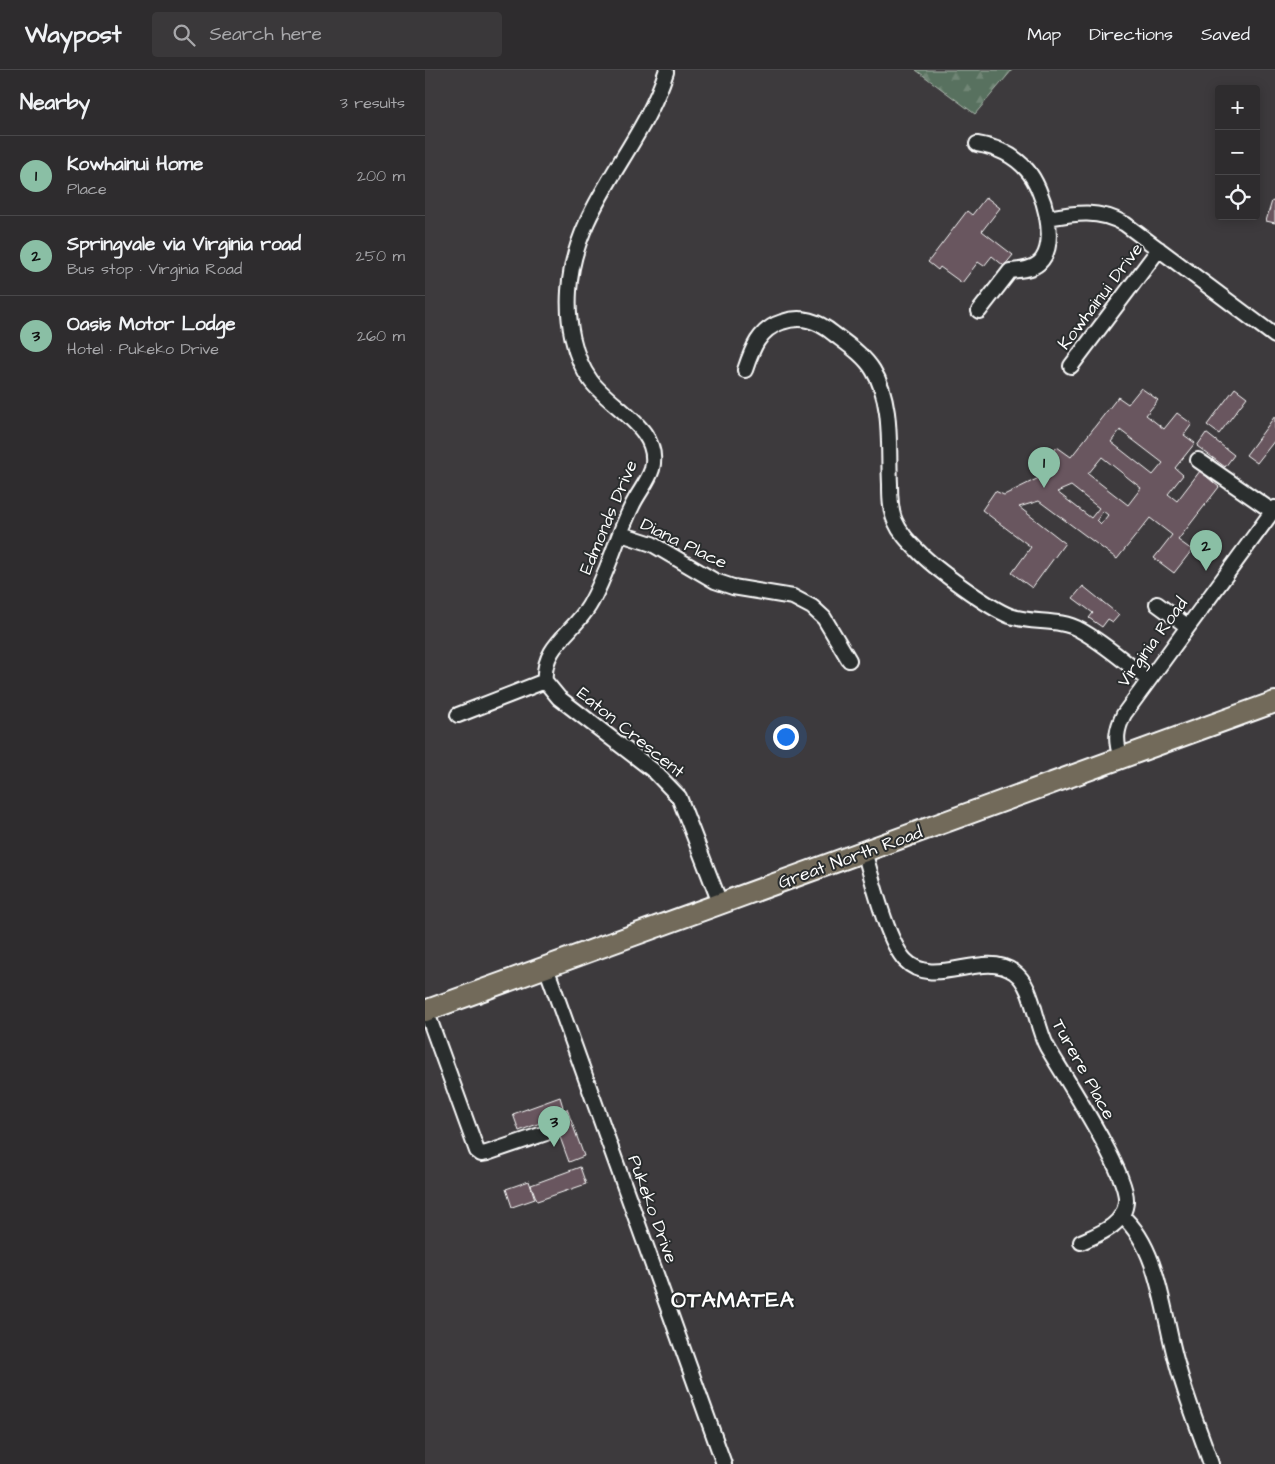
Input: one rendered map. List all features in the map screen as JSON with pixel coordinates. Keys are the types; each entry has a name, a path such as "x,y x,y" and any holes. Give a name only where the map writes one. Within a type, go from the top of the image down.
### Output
{"highway":[{"name":"Great North Road","path":"425,1010 863,851 895,842 1275,702"}],"street":[{"name":"Edmonds Drive","path":"545,681 544,670 551,650 588,608 602,581 631,506 651,470 652,446 645,433 603,394 590,379 573,340 569,316 569,290 579,246 592,209 648,117 666,72"},
{"path":"977,144 1004,151 1028,171 1044,202 1049,240 1047,252 1041,262 1034,267 1010,271 979,311"},
{"name":"Kowhainui Drive","path":"1047,218 1083,212 1100,213 1125,224 1275,336"},
{"name":"Kowhainui Drive","path":"1071,366 1159,249"},
{"path":"745,370 753,346 764,331 781,322 797,318 812,320 825,326 872,368 881,386 887,406 890,499 894,520 905,538 919,553 993,608 1017,618 1058,623 1080,629 1147,679"},
{"path":"1198,460 1274,510"},
{"name":"Virginia Road","path":"1121,758 1116,740 1117,731 1124,714 1147,679 1274,510"},
{"name":"Diana Place","path":"621,534 652,544 715,581 733,587 793,597 813,607 824,618 849,660"},
{"path":"1157,604 1187,626"},
{"path":"458,715 545,681"},
{"name":"Eaton Crescent","path":"545,681 559,698 654,771 679,797 720,904"},
{"name":"Turere Place","path":"863,851 890,932 905,961 917,969 932,971 997,965 1013,971 1021,978 1046,1045 1123,1181 1127,1202 1122,1216"},
{"name":"Pukeko Drive","path":"546,967 724,1464"},
{"path":"425,1010 477,1151 481,1154 487,1153 545,1133"},
{"path":"1081,1242 1106,1230 1122,1216 1137,1230 1145,1248 1162,1301 1185,1390 1211,1464"}],"green space":[{"path":"916,70 1012,70 975,114"}],"building":[{"path":"986,197 1000,208 982,231 1013,255 1004,266 992,256 984,266 978,262 962,283 940,267 938,270 928,262 967,211 972,215"},
{"path":"1272,201 1275,202 1275,223 1266,221"},
{"path":"1141,388 1158,400 1146,415 1164,429 1177,413 1192,424 1184,435 1195,443 1175,468 1183,475 1168,494 1177,501 1200,471 1219,487 1178,540 1192,550 1174,573 1154,558 1172,535 1150,518 1117,559 1039,501 1019,507 1065,543 1032,588 1012,573 1031,547 982,510 995,491 1004,495 1053,471 1044,464 1057,447 1071,457 1118,397 1128,404","holes":["1120,430 1163,463 1153,475 1111,442","1102,457 1141,488 1128,505 1088,474","1071,486 1099,508 1091,518 1057,492","1103,511 1108,515 1101,524 1097,520"]},
{"path":"1235,388 1247,397 1219,434 1207,425"},
{"path":"1275,416 1275,440 1257,463 1246,455"},
{"path":"1206,433 1234,455 1225,467 1197,446"},
{"path":"1083,586 1119,615 1113,622 1108,619 1102,627 1089,618 1093,613 1073,598"},
{"path":"560,1097 563,1107 546,1114 548,1120 519,1131 513,1114"},
{"path":"567,1109 584,1156 569,1162 552,1115"},
{"path":"580,1167 586,1184 537,1201 531,1185"},
{"path":"529,1181 535,1199 512,1207 506,1189"}],"place":[{"name":"Kowhainui Home","path":"1044,488"},
{"name":"Springvale via Virginia road","path":"1206,571"},
{"name":"Oasis Motor Lodge","path":"554,1147"}],"district":[{"name":"OTAMATEA","path":"733,1299"}]}
